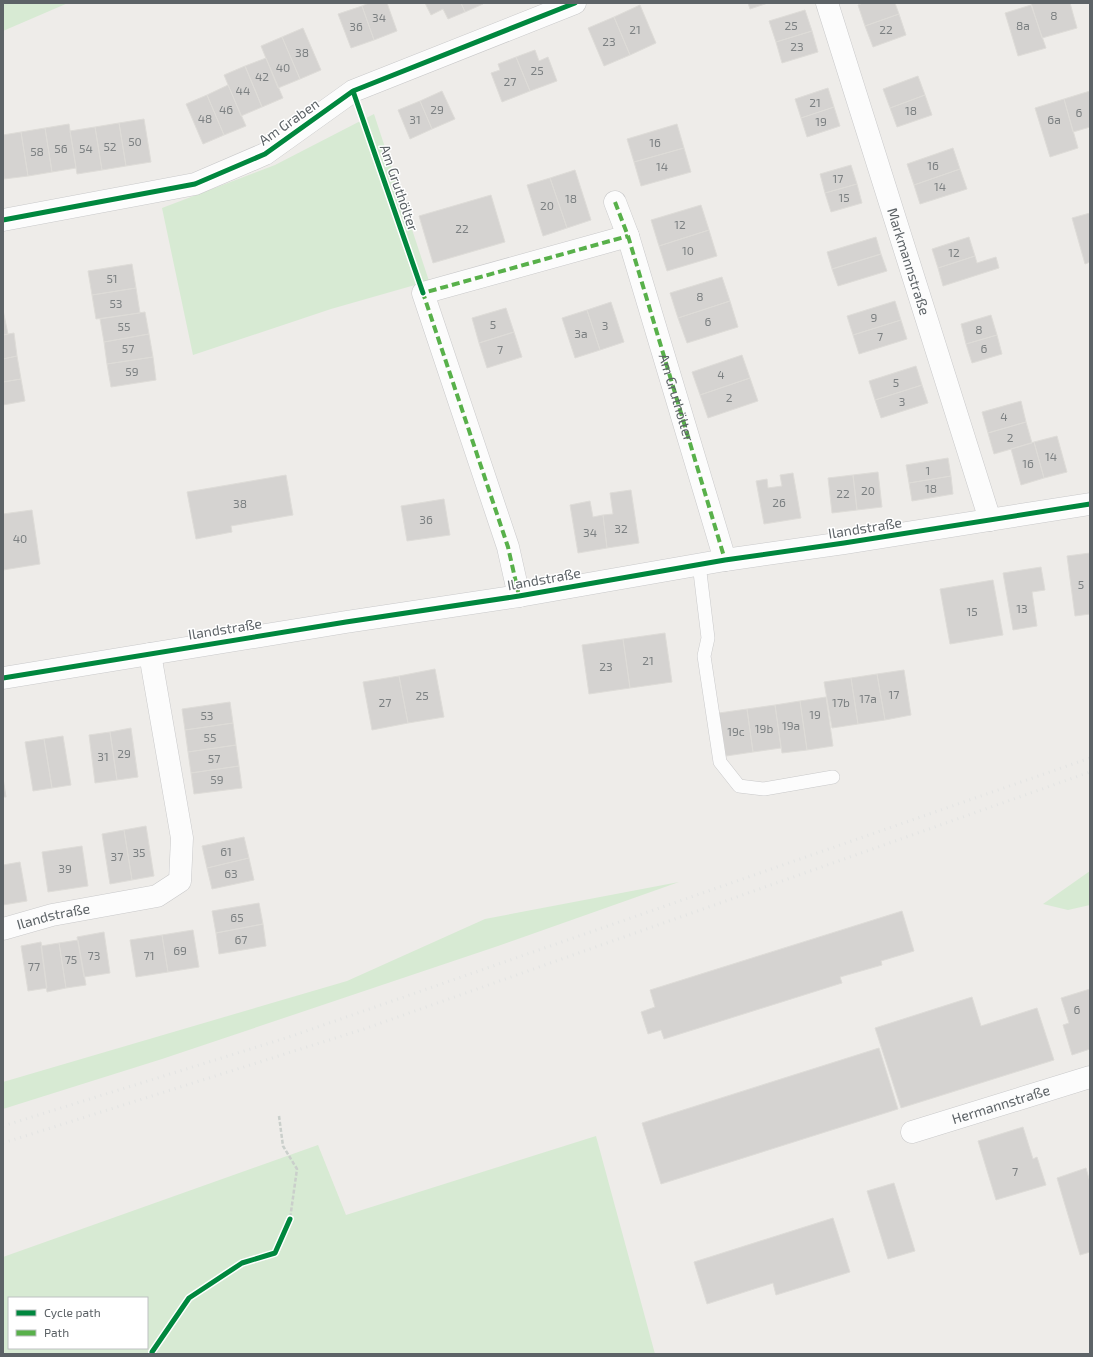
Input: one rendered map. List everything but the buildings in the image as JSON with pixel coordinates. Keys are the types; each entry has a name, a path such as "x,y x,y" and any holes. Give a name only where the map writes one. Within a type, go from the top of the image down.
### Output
{"street":[{"name":"Am Graben","path":"3,220 195,184 265,154 353,91 575,3"},
{"name":"Markmannstraße","path":"828,3 990,520"},
{"name":"Am Gruthölter","path":"615,202 628,236 725,560"},
{"path":"519,596 508,547 423,293 628,236"},
{"name":"Ilandstraße","path":"3,678 346,622 519,596 699,564 1090,504"},
{"name":"Ilandstraße","path":"3,929 52,915 157,896 180,881 182,838 150,654"},
{"name":"Hermannstraße","path":"912,1132 1090,1077"}],"lane":[{"path":"699,564 708,638 704,656 720,762 738,786 764,789 833,777"}],"path":[{"path":"279,1116 283,1146 298,1170 290,1219"}],"green space":[{"path":"3,3 68,3 3,31"},
{"path":"374,114 429,281 331,309 193,355 162,208 275,165"},
{"path":"1090,871 1090,905 1068,910 1043,904"},
{"path":"679,882 498,946 162,1059 3,1109 3,1082 347,981 485,919"},
{"path":"596,1136 655,1354 3,1354 3,1257 318,1145 346,1215"}],"railway":[{"path":"3,1126 289,1037 1090,758"},
{"path":"3,1143 364,1029 1090,772"}],"marked path":[{"path":"615,202 628,236 725,560"},
{"path":"519,596 508,547 423,293 628,236"}],"cycle path":[{"path":"3,220 195,184 265,154 353,91 575,3"},
{"path":"353,91 423,293"},
{"path":"3,678 346,622 519,596 725,560 844,543 1090,504"},
{"path":"152,1354 189,1298 242,1263 275,1253 290,1219"}]}
